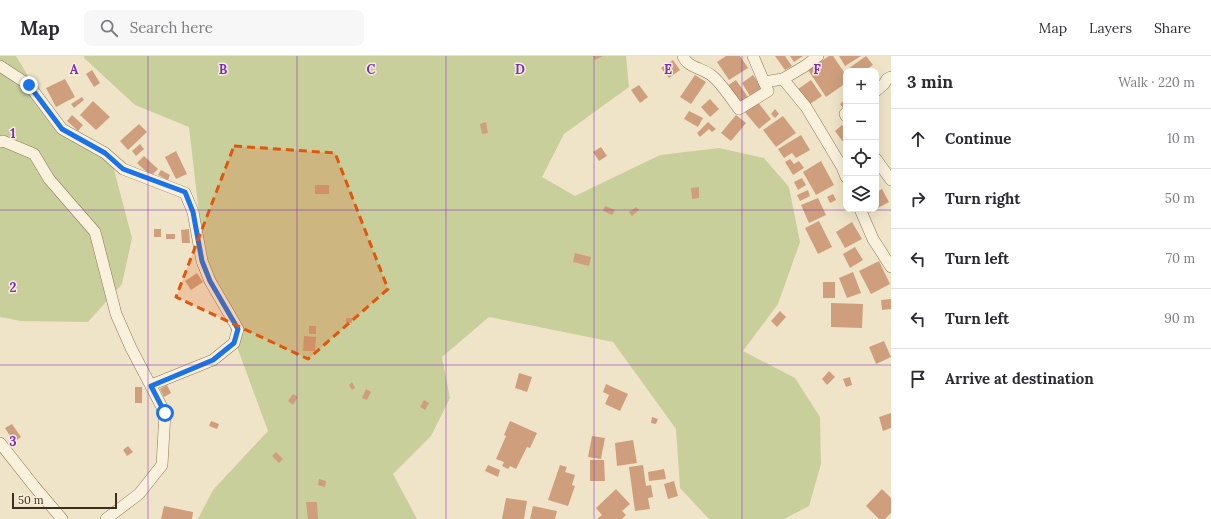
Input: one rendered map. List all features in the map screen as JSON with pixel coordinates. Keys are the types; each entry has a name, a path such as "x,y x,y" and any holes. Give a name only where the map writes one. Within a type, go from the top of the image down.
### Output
{"street":[{"path":"683,56 684,60 692,66 700,68 712,76 739,109 768,91 753,56"},
{"path":"764,82 783,79 805,66 818,56"},
{"path":"0,66 29,85 62,129 105,153 123,169 185,192 193,212 202,261 210,281 238,329 234,343 213,360 151,386"},
{"path":"879,88 884,84 887,78 891,77"},
{"path":"783,79 806,107 843,166"},
{"path":"0,142 3,141 34,154 49,179 95,232 116,314 131,348 165,413 162,465 139,494 106,519"},
{"path":"879,163 891,180"},
{"path":"861,212 873,239 891,267"},
{"path":"0,443 62,519"}],"highlighted area":[{"path":"234,146 335,153 388,289 308,359 176,297"}],"green space":[{"path":"0,56 16,56 53,117 112,162 132,238 122,284 88,322 21,321 0,317"},
{"path":"84,56 626,56 629,87 564,134 542,177 575,196 660,155 719,148 764,158 789,187 800,242 778,304 743,351 795,378 820,417 821,464 809,506 784,519 709,519 680,488 676,429 613,342 489,317 442,357 450,398 431,436 393,474 417,519 198,519 213,490 268,431 204,257 189,127 135,105 84,58"}],"building":[{"path":"593,56 603,56 595,60"},
{"path":"726,56 740,56 748,68 729,80 717,62"},
{"path":"775,56 785,56 792,66 785,70"},
{"path":"790,56 803,56 794,62"},
{"path":"829,56 833,56 843,71 843,85 826,97 808,70"},
{"path":"839,56 861,56 845,66"},
{"path":"866,56 873,65 868,68 849,68"},
{"path":"673,60 680,70 669,78 661,68"},
{"path":"92,70 100,83 94,87 86,74"},
{"path":"695,75 706,82 691,104 680,97"},
{"path":"753,75 762,88 750,96 742,83"},
{"path":"65,79 75,97 56,107 46,88"},
{"path":"736,80 748,97 739,103 727,86"},
{"path":"811,80 822,96 810,104 798,89"},
{"path":"639,85 648,97 640,103 631,90"},
{"path":"82,97 84,100 74,108 71,104"},
{"path":"710,99 719,109 710,117 701,107"},
{"path":"93,101 110,117 96,130 80,115"},
{"path":"757,101 771,119 759,129 744,111"},
{"path":"843,102 843,108 840,104"},
{"path":"775,109 779,114 775,118 771,114"},
{"path":"689,111 703,118 698,127 684,119"},
{"path":"72,115 83,125 78,131 67,121"},
{"path":"736,115 746,123 731,141 721,133"},
{"path":"783,116 796,133 776,147 763,130"},
{"path":"486,122 488,133 482,134 480,124"},
{"path":"708,122 716,129 712,132 709,129 700,137 697,133"},
{"path":"139,124 147,132 128,150 120,141"},
{"path":"842,125 843,126 843,142 835,131"},
{"path":"801,135 810,150 796,158 792,153 784,158 778,149"},
{"path":"140,144 144,149 136,156 132,151"},
{"path":"601,147 607,156 599,161 593,152"},
{"path":"176,151 187,174 176,179 165,157"},
{"path":"144,156 158,169 151,176 137,163"},
{"path":"790,159 794,164 799,161 804,168 793,175 785,162"},
{"path":"821,161 834,185 816,195 803,172"},
{"path":"161,170 170,175 168,180 158,175"},
{"path":"802,178 806,185 798,190 794,182"},
{"path":"315,185 329,185 329,194 315,194"},
{"path":"699,187 699,198 692,199 691,188"},
{"path":"882,189 889,202 879,207 879,190"},
{"path":"808,190 810,196 800,201 797,195"},
{"path":"833,194 836,200 830,203 827,197"},
{"path":"818,198 826,215 809,223 801,205"},
{"path":"605,206 615,210 612,215 603,211"},
{"path":"636,207 639,210 632,216 629,212"},
{"path":"819,221 832,247 818,254 805,228"},
{"path":"852,222 862,239 845,248 836,232"},
{"path":"154,229 161,229 161,237 154,237"},
{"path":"189,229 190,243 182,243 181,230"},
{"path":"166,234 175,234 175,239 166,239"},
{"path":"855,247 863,260 850,268 843,254"},
{"path":"575,253 591,257 589,266 573,262"},
{"path":"879,261 890,284 871,294 859,271"},
{"path":"853,272 861,293 847,298 839,278"},
{"path":"197,273 203,282 191,290 185,281"},
{"path":"823,282 835,282 835,298 823,298"},
{"path":"891,299 891,309 882,310 881,300"},
{"path":"831,303 863,304 862,328 831,327"},
{"path":"780,311 786,317 777,327 771,321"},
{"path":"346,318 352,318 352,323 346,323"},
{"path":"309,326 316,326 316,334 309,334"},
{"path":"304,336 316,337 315,351 303,351"},
{"path":"884,341 891,357 876,364 869,347"},
{"path":"829,371 835,377 827,385 822,379"},
{"path":"519,373 532,377 527,392 515,388"},
{"path":"850,377 852,385 846,387 843,379"},
{"path":"352,382 355,388 352,390 349,385"},
{"path":"606,384 628,394 620,411 605,404 609,395 603,392"},
{"path":"167,385 171,393 164,397 160,389"},
{"path":"135,387 142,387 142,403 135,403"},
{"path":"366,389 371,392 367,400 362,398"},
{"path":"293,394 298,397 293,405 288,401"},
{"path":"424,400 429,403 425,410 420,407"},
{"path":"891,413 891,428 883,431 879,417"},
{"path":"652,417 658,419 656,424 651,423"},
{"path":"211,421 219,424 217,429 209,426"},
{"path":"510,421 537,433 530,448 527,447 516,469 510,466 508,469 502,466 504,462 496,459 506,436 504,435"},
{"path":"12,424 21,437 14,442 5,428"},
{"path":"592,436 605,438 601,459 588,457"},
{"path":"633,440 637,463 617,466 615,443"},
{"path":"128,446 133,452 127,456 123,450"},
{"path":"276,452 283,459 279,463 272,456"},
{"path":"590,460 604,460 605,481 590,481"},
{"path":"488,465 500,470 498,477 485,471"},
{"path":"560,465 567,467 565,472 575,475 572,485 575,486 568,506 548,500"},
{"path":"643,465 646,486 651,485 653,497 648,498 650,509 635,511 629,467"},
{"path":"664,469 666,479 649,481 648,472"},
{"path":"319,479 326,481 325,487 318,485"},
{"path":"674,481 678,496 668,499 664,484"},
{"path":"616,489 630,504 622,511 626,515 622,519 597,519 602,515 596,508"},
{"path":"882,489 891,498 891,513 885,519 879,519 866,506"},
{"path":"506,498 527,501 524,519 502,519"},
{"path":"306,502 317,502 318,519 308,519"},
{"path":"164,506 193,512 192,519 161,519"},
{"path":"533,506 557,511 555,519 530,519"}],"route":[{"path":"29,85 62,129 105,153 123,169 185,192 193,212 202,261 210,281 238,329 234,343 213,360 151,386 165,413"}]}
